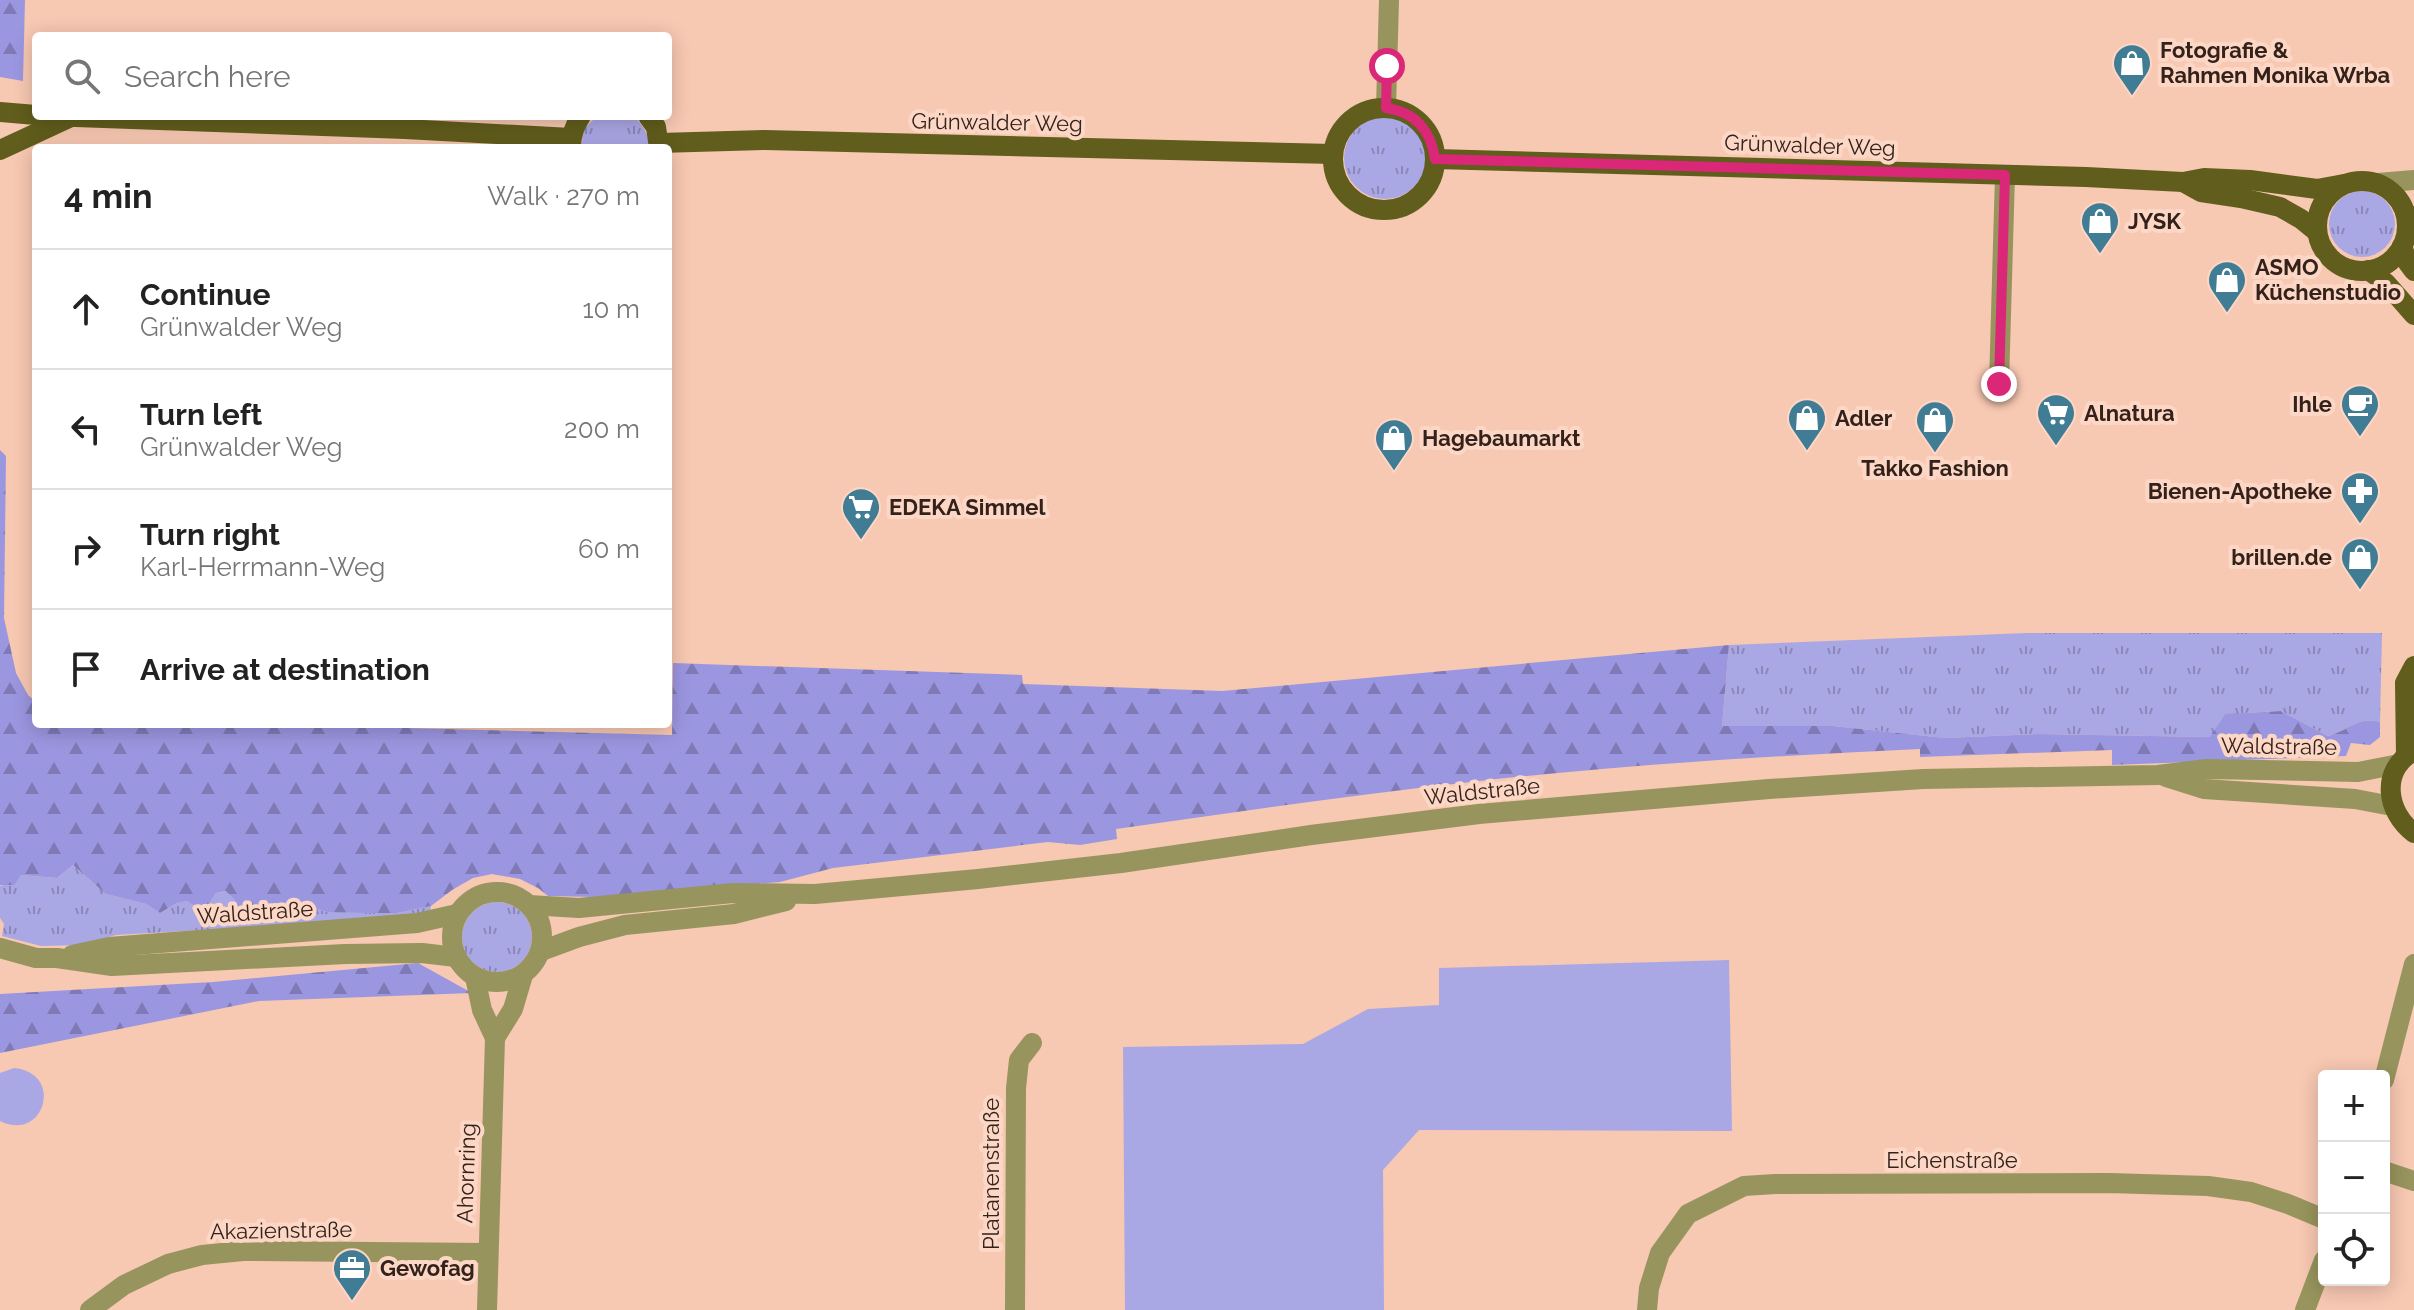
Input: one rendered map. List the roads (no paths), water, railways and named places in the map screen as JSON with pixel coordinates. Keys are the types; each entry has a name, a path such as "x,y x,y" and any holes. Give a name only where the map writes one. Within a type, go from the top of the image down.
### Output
{"main road":[{"path":"1386,108 1398,110 1419,121 1428,132 1435,159 1433,175 1425,189 1406,204 1384,210 1356,202 1346,193 1333,168 1333,154 1344,126 1370,109 1386,108"},
{"path":"0,112 32,115"},
{"path":"0,150 54,120"},
{"path":"146,120 405,129 571,143 578,120"},
{"name":"Grünwalder Weg","path":"651,120 656,127 659,144"},
{"name":"Grünwalder Weg","path":"672,145 765,140 1333,154"},
{"name":"Grünwalder Weg","path":"1435,159 2183,182 2204,178 2250,180 2317,189 2355,181 2378,183"},
{"name":"Grünwalder Weg","path":"2183,182 2201,192 2280,207 2317,232 2320,244 2336,263 2352,270 2368,270"},
{"path":"2368,270 2394,258 2402,246 2410,220 2393,193 2378,183"},
{"path":"2317,232 2320,208 2334,190 2344,184"},
{"path":"2402,246 2414,271"},
{"path":"2368,270 2386,283 2414,315"},
{"path":"2414,666 2405,683 2406,757 2391,784 2392,806 2402,823 2414,833"}],"street":[{"path":"1386,108 1389,0"},
{"path":"1999,384 2005,175"},
{"name":"Grünwalder Weg","path":"2378,183 2414,180"},
{"name":"Waldstraße","path":"57,958 109,947 417,923 457,914 468,902 483,894 499,892 515,896 529,905 579,908 733,893 815,894 1121,863 1311,835 1494,813 1923,779 2158,775 2206,769 2358,772 2406,757"},
{"name":"Waldstraße","path":"2158,775 2204,789 2355,799 2392,806"},
{"name":"Waldstraße","path":"541,951 625,925 734,914 815,894"},
{"path":"457,914 451,943 456,957 464,969 475,977 499,983 523,975 534,965 541,951 541,927 529,905"},
{"name":"Waldstraße","path":"0,948 36,958 112,966 345,954 422,953 456,957"},
{"path":"2387,1070 2414,964"},
{"name":"Ahornring","path":"495,1038 513,1009 523,975"},
{"name":"Ahornring","path":"475,977 482,1010 495,1038 487,1310"},
{"name":"Platanenstraße","path":"1015,1310 1016,1088 1019,1060 1032,1043"},
{"path":"2390,1173 2414,1181"},
{"name":"Eichenstraße","path":"1647,1310 1653,1270 1676,1229 1688,1214 1744,1186 2109,1183 2208,1186 2251,1192 2318,1216"},
{"name":"Akazienstraße","path":"90,1310 124,1285 168,1264 202,1255 243,1251 488,1253"},
{"path":"2305,1310 2318,1276"}],"place":[{"name":"Fotografie & Rahmen Monika Wrba","path":"2132,97"},
{"name":"JYSK","path":"2100,255"},
{"name":"ASMO Küchenstudio","path":"2227,314"},
{"name":"Ihle","path":"2360,438"},
{"name":"Alnatura","path":"2056,447"},
{"name":"Adler","path":"1807,452"},
{"name":"Takko Fashion","path":"1935,454"},
{"name":"Hagebaumarkt","path":"1394,472"},
{"name":"Bienen-Apotheke","path":"2360,525"},
{"name":"EDEKA Simmel","path":"861,541"},
{"name":"brillen.de","path":"2360,591"},
{"name":"Gewofag","path":"352,1302"}]}
